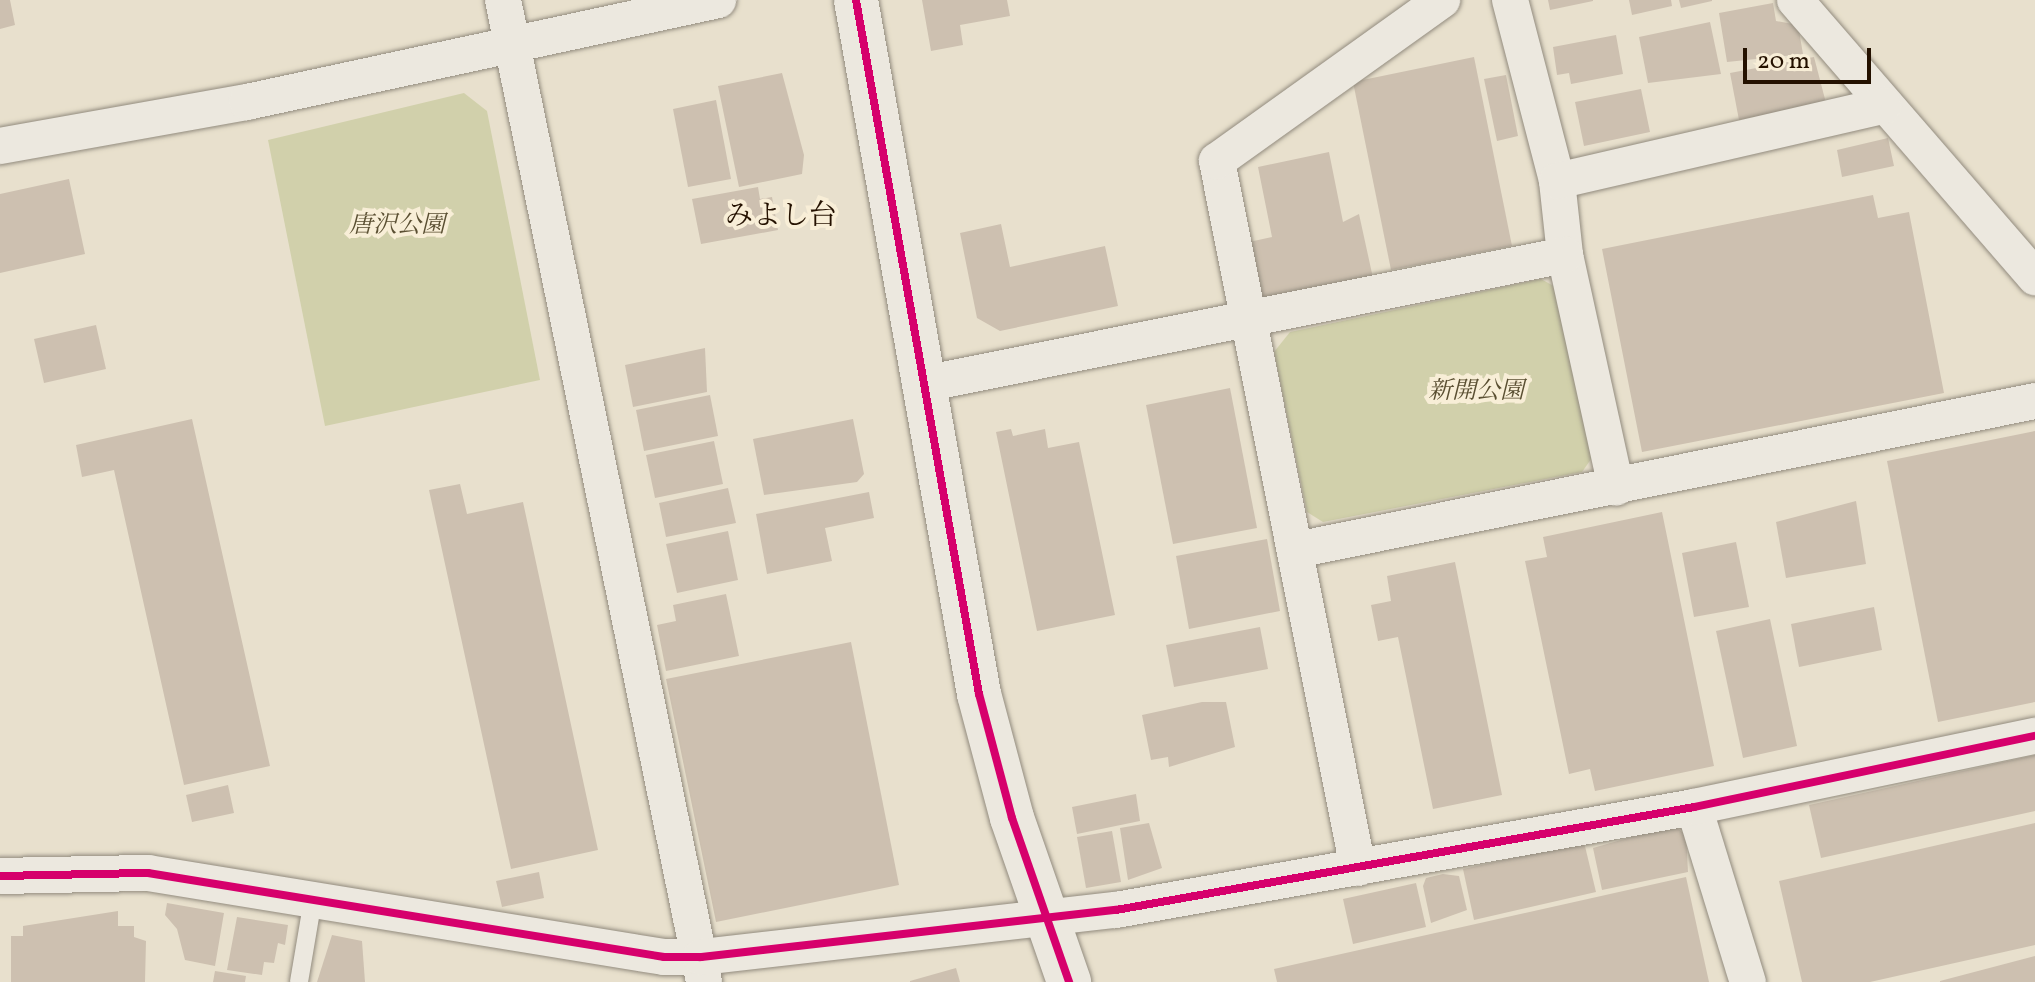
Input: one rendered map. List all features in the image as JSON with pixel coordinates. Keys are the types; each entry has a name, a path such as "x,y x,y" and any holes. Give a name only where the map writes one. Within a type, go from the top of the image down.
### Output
{"street":[{"path":"503,0 703,970"},
{"path":"0,146 718,0"},
{"path":"856,0 979,694 1043,916 1069,982"},
{"path":"1358,868 1217,161 1442,0"},
{"path":"1510,0 1557,181 1565,255 1616,487"},
{"path":"1795,0 1883,106 2035,277"},
{"path":"1557,181 1883,106"},
{"path":"924,384 1248,322 1565,255"},
{"path":"1296,550 2035,401"},
{"path":"0,876 148,873 664,957 703,970 1358,868 1694,807 2035,736"},
{"path":"1694,807 1748,982"}],"lane":[{"path":"299,982 313,899"}],"green space":[{"name":"唐沢公園","path":"464,93 487,111 540,380 325,426 268,140"},
{"name":"新開公園","path":"1541,279 1559,289 1594,455 1582,472 1323,522 1307,512 1274,352 1290,332"}],"building":[{"path":"0,0 10,0 15,25 0,29"},
{"path":"922,0 1007,0 1010,16 960,25 963,45 931,51"},
{"path":"1548,0 1593,0 1593,1 1550,10"},
{"path":"1629,0 1671,0 1672,6 1632,15"},
{"path":"1679,0 1712,0 1712,1 1681,8"},
{"path":"1773,3 1776,21 1798,25 1803,54 1727,62 1719,13"},
{"path":"1710,22 1721,74 1648,83 1639,37"},
{"path":"1616,35 1623,74 1571,84 1569,73 1557,75 1553,47"},
{"path":"1474,57 1512,246 1391,270 1353,82"},
{"path":"1814,57 1826,103 1739,120 1730,73"},
{"path":"782,73 804,155 802,174 739,187 718,86"},
{"path":"1506,75 1518,136 1497,141 1484,79"},
{"path":"1641,89 1650,132 1584,146 1575,102"},
{"path":"716,100 731,179 688,187 673,109"},
{"path":"1888,138 1894,166 1842,177 1837,150"},
{"path":"1329,152 1343,222 1359,214 1373,278 1261,303 1249,242 1272,237 1258,167"},
{"path":"69,179 85,254 0,273 0,194"},
{"path":"758,187 760,199 772,197 778,230 701,244 692,199"},
{"path":"1873,195 1878,218 1909,212 1944,393 1642,452 1602,249"},
{"path":"1001,224 1010,267 1105,246 1118,306 1000,331 977,318 960,233"},
{"path":"96,325 106,369 44,383 34,339"},
{"path":"705,348 707,392 633,407 625,365"},
{"path":"1230,388 1257,528 1173,544 1146,405"},
{"path":"710,395 718,436 644,451 636,410"},
{"path":"192,419 270,766 184,785 114,470 82,477 76,445"},
{"path":"853,419 864,474 857,482 764,495 753,439"},
{"path":"1011,429 1013,436 1045,429 1048,448 1079,442 1115,615 1037,631 996,432"},
{"path":"2035,431 2035,702 1938,722 1887,461"},
{"path":"714,441 723,484 655,498 646,455"},
{"path":"460,484 467,514 523,502 598,850 511,869 429,490"},
{"path":"728,488 736,523 666,537 659,503"},
{"path":"869,492 874,518 825,528 832,561 767,574 756,514"},
{"path":"1856,501 1866,564 1786,578 1776,522"},
{"path":"1662,512 1714,766 1595,791 1590,769 1569,774 1525,561 1547,557 1543,537"},
{"path":"728,531 738,580 677,593 666,544"},
{"path":"1267,539 1280,611 1189,629 1176,556"},
{"path":"1736,542 1749,607 1694,617 1682,553"},
{"path":"1455,562 1502,795 1433,809 1398,637 1378,641 1371,605 1391,601 1387,576"},
{"path":"726,594 739,656 666,671 657,625 676,621 673,605"},
{"path":"1874,607 1882,650 1799,667 1791,624"},
{"path":"1770,619 1797,746 1743,758 1716,631"},
{"path":"1260,627 1268,669 1174,687 1166,645"},
{"path":"851,642 899,885 716,922 666,679"},
{"path":"1202,702 1226,702 1235,747 1169,767 1168,757 1151,760 1142,715"},
{"path":"2035,755 2035,811 1821,858 1809,805"},
{"path":"228,785 234,813 192,822 186,795"},
{"path":"1136,794 1140,821 1077,834 1072,807"},
{"path":"1149,823 1162,868 1128,880 1120,828"},
{"path":"2035,823 2035,945 1870,982 1802,982 1779,881"},
{"path":"1673,825 1686,835 1688,872 1602,890 1593,848"},
{"path":"1112,831 1121,882 1086,888 1077,837"},
{"path":"1584,842 1596,892 1474,920 1463,869"},
{"path":"539,872 544,898 502,907 496,881"},
{"path":"1443,874 1459,876 1467,910 1431,923 1423,886 1426,878"},
{"path":"1686,877 1709,982 1277,982 1274,969"},
{"path":"1416,883 1426,927 1353,944 1343,899"},
{"path":"167,903 224,913 215,966 185,960 177,929 165,915"},
{"path":"118,911 118,926 134,926 134,937 146,941 145,982 11,982 11,936 23,936 23,926"},
{"path":"237,917 288,925 285,945 278,943 274,963 264,962 262,975 227,970"},
{"path":"332,935 362,941 365,982 317,982"},
{"path":"2035,956 2035,982 1940,982 1940,981"},
{"path":"956,968 960,982 910,982 910,981"},
{"path":"215,971 246,976 245,982 213,982"}],"cycle path":[{"path":"856,0 979,694 1012,818 1069,982"},
{"path":"0,876 148,873 664,957 701,957 1116,910 1694,807 2035,736"}],"district":[{"name":"みよし台","path":"781,217"}]}
